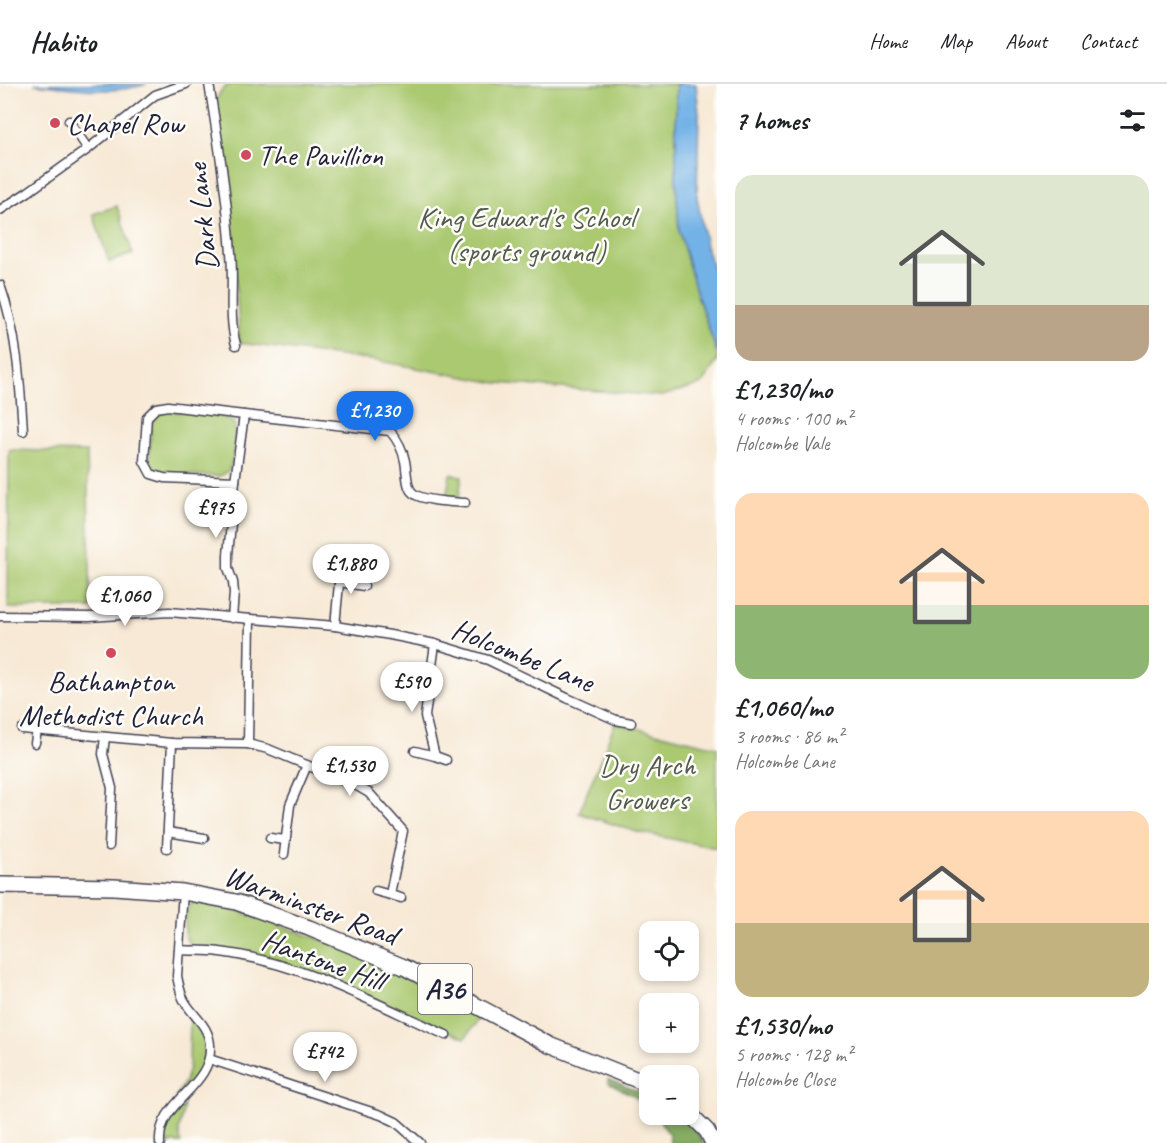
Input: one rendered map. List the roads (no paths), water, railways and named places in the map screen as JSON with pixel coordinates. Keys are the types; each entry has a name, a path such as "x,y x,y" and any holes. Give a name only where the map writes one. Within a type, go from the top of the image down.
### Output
{"highway":[{"name":"Warminster Road","path":"0,885 102,887 183,892 236,902 309,928 404,967 550,1045 639,1081"},
{"path":"699,1123 707,1131 713,1143"}],"street":[{"path":"0,210 88,149 155,95 186,84"},
{"name":"Dark Lane","path":"209,84 224,175 231,255 232,330 236,345"},
{"path":"69,122 88,149"},
{"path":"0,285 8,307 20,371 23,431"},
{"path":"235,481 165,478 151,474 144,461 147,417 156,408 168,405 390,431 405,459 409,489 414,494 465,503"},
{"path":"232,618 234,593 228,568 228,555 244,415"},
{"path":"335,627 341,562"},
{"path":"339,582 364,586"},
{"name":"Holcombe Lane","path":"0,616 88,617 162,612 335,627 390,635 435,644 503,666 616,720 631,723"},
{"path":"248,744 250,619"},
{"path":"435,644 425,716 435,756"},
{"path":"22,729 172,742 248,744 268,749 357,786 369,793 403,831 390,894"},
{"path":"35,743 37,730"},
{"path":"105,737 103,754 112,788 107,814 109,846"},
{"path":"167,848 172,742"},
{"path":"416,751 446,760"},
{"path":"284,854 290,805 307,765"},
{"path":"168,832 204,838"},
{"path":"270,838 285,840"},
{"path":"376,891 401,898"},
{"path":"160,1143 162,1122 170,1110 205,1073 209,1059 210,1037 197,1015 186,1004 179,990 177,976 183,892"},
{"name":"Hantone Hill","path":"179,950 219,952 258,959 319,978 446,1035"},
{"path":"209,1059 381,1115 396,1122 420,1143"}],"water":[{"path":"34,84 147,84 133,88 105,90"},
{"path":"676,84 696,84 699,113 697,197 706,247 717,281 717,353 679,231 676,177"}],"place":[{"name":"Chapel Row","path":"55,123"},
{"name":"The Pavillion","path":"246,155"},
{"name":"Bathampton Methodist Church","path":"111,653"}],"park label":[{"name":"King Edward's School (sports ground)","path":"526,234"},
{"name":"Dry Arch Growers","path":"647,782"}]}
